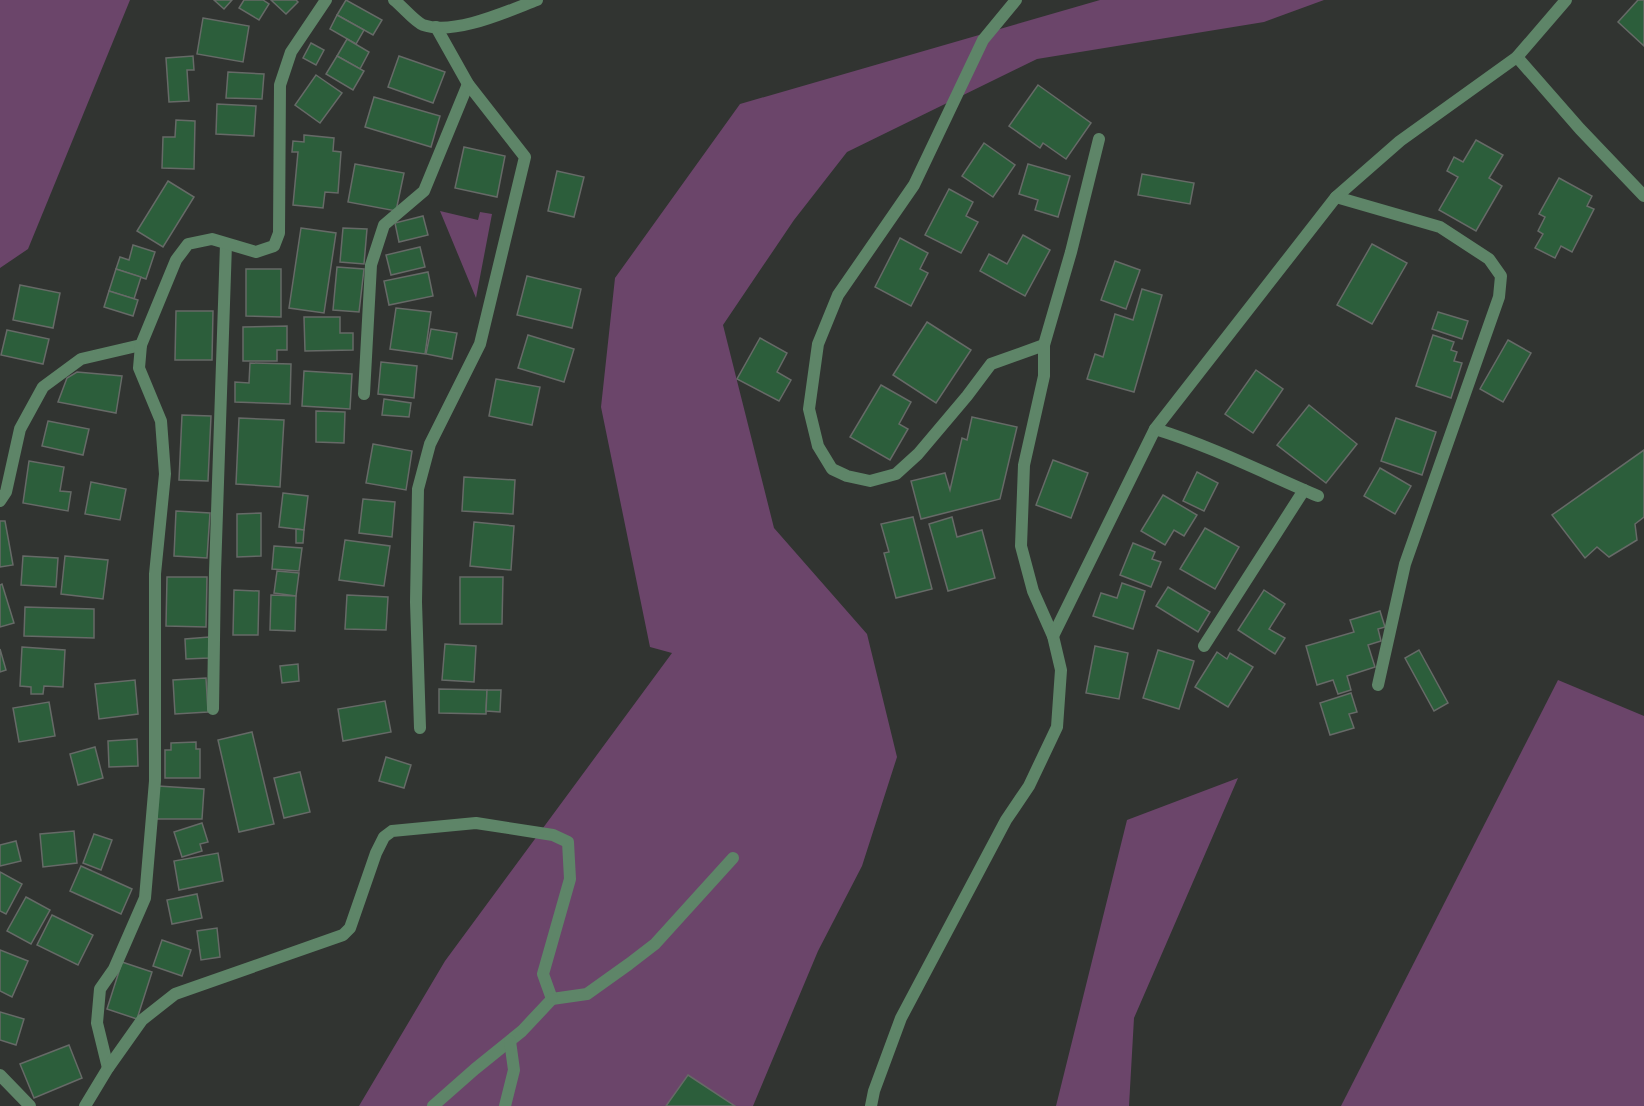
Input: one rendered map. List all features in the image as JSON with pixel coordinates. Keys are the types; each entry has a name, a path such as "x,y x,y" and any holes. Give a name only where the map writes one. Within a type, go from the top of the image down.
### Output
{"street":[{"path":"108,1068 97,1023 100,989 114,969 145,898 156,781 155,574 165,474 161,422 139,368 141,345 176,260 188,244 212,239 256,252 274,246 279,233 280,85 291,52 326,0"},
{"path":"394,0 421,24 444,28 484,20 537,0"},
{"path":"1016,0 983,40 914,184 838,295 818,345 809,409 818,447 832,469 847,476 870,481 896,474 918,454 967,396 990,364 1044,345"},
{"path":"1053,636 1155,429 1336,197 1400,141 1517,57 1566,0"},
{"path":"420,728 416,602 418,489 430,444 480,344 525,157 468,84 436,27"},
{"path":"1517,57 1644,196"},
{"path":"364,394 371,265 384,225 424,191 468,84"},
{"path":"871,1106 874,1091 901,1018 1006,820 1029,786 1057,727 1061,670 1053,636 1033,591 1021,546 1024,465 1044,376 1044,345 1071,252 1098,139"},
{"path":"1336,197 1440,227 1489,259 1501,276 1499,297 1405,564 1378,685"},
{"path":"213,709 215,560 226,243"},
{"path":"0,501 6,492 20,429 43,387 81,359 141,345"},
{"path":"1155,429 1230,457 1317,496"},
{"path":"1204,646 1304,490"},
{"path":"84,1106 142,1020 175,994 343,935 350,927 376,853 384,837 392,831 476,823 553,835 568,842 570,879 543,974 552,999"},
{"path":"433,1106 522,1031 552,999 587,994 655,944 733,858"},
{"path":"505,1106 514,1070 510,1041"},
{"path":"0,1075 30,1106"}],"shaded area":[{"path":"0,0 130,0 28,249 0,268"},
{"path":"1100,0 1324,0 1264,22 1037,59 847,152 794,220 723,325 774,528 867,634 897,757 862,866 818,951 753,1106 359,1106 445,961 672,653 650,647 601,407 615,278 740,104"},
{"path":"440,211 478,220 480,212 492,214 476,298"},
{"path":"1558,680 1644,716 1644,1106 1341,1106"},
{"path":"1238,778 1134,1018 1129,1106 1056,1106 1127,820"}],"building":[{"path":"214,0 232,0 224,9"},
{"path":"244,0 263,0 269,4 259,20 239,8"},
{"path":"271,0 296,0 298,2 286,14"},
{"path":"346,0 382,20 373,35 337,15"},
{"path":"1638,0 1644,0 1644,46 1618,22"},
{"path":"337,15 364,30 356,44 330,29"},
{"path":"203,18 249,26 243,62 197,54"},
{"path":"347,39 369,52 360,69 337,56"},
{"path":"311,43 324,50 316,65 303,58"},
{"path":"193,56 194,70 187,70 189,101 169,102 166,58"},
{"path":"337,56 364,71 353,90 326,74"},
{"path":"399,56 445,72 433,103 388,87"},
{"path":"228,72 264,74 262,99 226,98"},
{"path":"316,75 342,93 320,123 295,105"},
{"path":"1038,85 1091,123 1066,159 1043,143 1040,148 1009,126"},
{"path":"374,97 440,116 431,147 365,127"},
{"path":"217,104 256,106 254,136 216,134"},
{"path":"176,120 195,121 194,169 162,168 163,137 175,137"},
{"path":"304,135 334,138 333,151 341,152 338,193 325,192 323,208 293,205 298,152 292,152 293,141 304,142"},
{"path":"1476,140 1503,155 1489,178 1502,186 1476,231 1439,210 1458,177 1447,171 1454,157 1463,162"},
{"path":"984,143 1015,165 993,197 962,176"},
{"path":"464,147 505,156 497,197 455,188"},
{"path":"355,164 404,173 396,211 348,202"},
{"path":"1028,164 1070,176 1058,217 1035,210 1038,200 1019,194"},
{"path":"557,171 584,177 574,217 548,211"},
{"path":"1142,174 1194,183 1190,204 1138,195"},
{"path":"1559,178 1592,196 1587,206 1594,209 1572,252 1561,246 1555,258 1535,248 1543,234 1538,231 1545,217 1539,214"},
{"path":"168,181 194,197 163,247 137,231"},
{"path":"949,189 973,202 966,216 978,222 961,253 925,235"},
{"path":"423,216 428,235 399,242 395,223"},
{"path":"301,228 336,233 324,313 289,308"},
{"path":"343,228 367,229 364,264 340,262"},
{"path":"1023,235 1050,250 1025,296 980,271 989,254 1007,264"},
{"path":"900,238 928,253 920,269 928,273 911,306 875,287"},
{"path":"1372,244 1407,263 1372,324 1337,305"},
{"path":"133,245 155,252 146,279 116,269 120,257 129,260"},
{"path":"420,247 425,267 391,275 386,255"},
{"path":"1115,261 1140,270 1126,309 1101,300"},
{"path":"337,267 364,269 359,312 333,310"},
{"path":"116,269 141,277 134,299 109,291"},
{"path":"246,269 281,269 281,317 246,316"},
{"path":"428,272 433,296 389,305 384,281"},
{"path":"527,276 581,289 572,328 517,315"},
{"path":"20,285 60,293 53,328 13,320"},
{"path":"1142,289 1162,295 1134,392 1087,379 1095,354 1103,357 1115,314 1133,320"},
{"path":"109,291 138,300 133,316 104,307"},
{"path":"396,308 431,312 425,354 390,349"},
{"path":"176,311 213,311 212,360 175,360"},
{"path":"1438,312 1468,321 1462,339 1432,329"},
{"path":"304,317 340,317 340,333 353,333 353,350 305,351"},
{"path":"927,322 971,350 936,403 893,375"},
{"path":"287,326 287,350 277,350 277,361 243,361 243,327"},
{"path":"431,329 457,333 452,359 426,354"},
{"path":"7,330 49,339 43,364 1,355"},
{"path":"528,335 574,349 564,382 518,368"},
{"path":"1433,335 1454,342 1451,350 1457,352 1454,361 1462,363 1451,398 1416,386"},
{"path":"760,338 787,353 777,372 791,380 779,401 737,379"},
{"path":"1508,340 1531,353 1503,402 1480,389"},
{"path":"381,362 417,366 414,398 378,394"},
{"path":"250,363 291,364 290,404 235,402 235,382 249,383"},
{"path":"1256,370 1283,389 1253,433 1225,414"},
{"path":"304,371 352,374 350,409 302,406"},
{"path":"77,372 122,376 116,413 58,402 67,378"},
{"path":"496,379 540,387 532,425 489,416"},
{"path":"881,385 911,402 899,424 908,429 890,460 850,437"},
{"path":"384,399 411,403 409,417 382,415"},
{"path":"1309,405 1357,444 1326,483 1277,445"},
{"path":"316,411 345,412 344,443 316,442"},
{"path":"182,415 211,416 208,481 179,480"},
{"path":"972,417 1017,427 1000,499 921,519 911,481 945,473 950,490 962,438 967,440"},
{"path":"239,418 284,420 280,487 236,484"},
{"path":"1396,418 1436,432 1422,475 1381,461"},
{"path":"48,421 89,429 83,455 42,446"},
{"path":"373,444 412,451 406,490 366,483"},
{"path":"1644,450 1644,517 1635,524 1637,540 1609,557 1597,547 1585,558 1552,515"},
{"path":"1053,460 1088,473 1071,518 1036,505"},
{"path":"29,461 64,467 60,491 71,492 68,511 23,503"},
{"path":"1380,468 1411,486 1395,514 1364,496"},
{"path":"1197,472 1218,483 1204,511 1183,501"},
{"path":"464,477 515,480 513,514 462,511"},
{"path":"91,482 126,489 120,520 85,514"},
{"path":"283,493 308,496 304,530 279,527"},
{"path":"1163,495 1197,515 1184,536 1174,530 1165,545 1141,531"},
{"path":"363,499 395,502 392,537 359,533"},
{"path":"176,511 210,513 207,558 174,556"},
{"path":"261,513 261,556 237,557 237,514"},
{"path":"913,517 932,589 896,598 884,553 889,552 881,524"},
{"path":"952,517 957,537 982,530 995,578 948,591 929,524"},
{"path":"0,521 5,521 13,565 0,567"},
{"path":"474,522 514,526 511,570 470,566"},
{"path":"1205,528 1239,547 1215,589 1180,569"},
{"path":"296,529 304,530 303,543 296,543"},
{"path":"345,540 390,546 384,586 339,580"},
{"path":"1133,543 1155,552 1152,559 1161,562 1151,587 1120,575"},
{"path":"274,546 302,548 299,571 272,569"},
{"path":"23,556 58,558 56,587 21,585"},
{"path":"65,556 108,560 103,599 61,594"},
{"path":"277,571 299,573 296,596 274,593"},
{"path":"167,577 207,577 206,627 166,626"},
{"path":"460,577 503,577 502,624 460,624"},
{"path":"1122,583 1145,591 1133,629 1093,616 1101,593 1117,598"},
{"path":"2,584 14,623 0,627 0,585"},
{"path":"1168,587 1210,612 1198,632 1156,606"},
{"path":"234,590 259,591 258,635 233,635"},
{"path":"1264,590 1285,604 1269,629 1285,638 1275,654 1238,630"},
{"path":"271,595 296,596 295,631 270,630"},
{"path":"347,595 388,597 386,630 345,629"},
{"path":"25,607 94,609 94,638 24,636"},
{"path":"1380,611 1385,627 1378,629 1381,641 1368,645 1375,667 1347,676 1351,690 1338,694 1333,680 1317,685 1306,646 1354,632 1350,620"},
{"path":"209,637 209,658 186,659 185,639"},
{"path":"445,644 476,646 474,682 442,680"},
{"path":"1095,646 1128,653 1119,699 1086,693"},
{"path":"22,647 65,650 63,687 44,686 43,694 31,694 31,687 20,686"},
{"path":"0,649 6,670 0,672"},
{"path":"1158,650 1194,661 1179,709 1143,698"},
{"path":"1419,650 1448,703 1434,711 1405,658"},
{"path":"1217,652 1227,659 1230,653 1253,667 1228,707 1195,687"},
{"path":"298,664 299,681 282,683 280,666"},
{"path":"206,678 208,712 175,714 173,680"},
{"path":"135,680 138,714 99,719 95,684"},
{"path":"439,689 487,690 486,714 439,713"},
{"path":"487,690 501,690 500,712 486,711"},
{"path":"1351,693 1357,712 1349,714 1354,728 1330,735 1320,703"},
{"path":"385,701 391,732 343,741 338,709"},
{"path":"49,702 55,736 19,742 13,708"},
{"path":"252,732 274,824 239,832 218,740"},
{"path":"137,739 138,766 109,767 108,741"},
{"path":"196,742 196,749 200,749 200,778 165,778 165,750 171,750 171,743"},
{"path":"95,747 103,778 78,785 70,754"},
{"path":"386,757 411,765 404,788 379,781"},
{"path":"300,772 310,812 284,818 274,778"},
{"path":"158,786 204,789 202,819 157,819"},
{"path":"202,823 208,842 200,844 202,851 182,857 174,832"},
{"path":"74,831 77,863 43,867 40,834"},
{"path":"94,834 112,840 101,870 83,863"},
{"path":"16,841 21,861 0,866 0,845"},
{"path":"218,853 223,881 179,890 174,861"},
{"path":"81,866 132,889 121,914 70,891"},
{"path":"0,872 22,884 6,914 0,911"},
{"path":"197,894 202,918 172,924 167,900"},
{"path":"26,897 50,910 31,944 7,931"},
{"path":"52,915 93,935 78,965 37,945"},
{"path":"217,928 220,957 201,960 197,931"},
{"path":"162,940 191,950 182,976 153,966"},
{"path":"0,950 28,961 12,997 0,991"},
{"path":"122,962 152,972 137,1019 107,1009"},
{"path":"0,1012 24,1019 16,1045 0,1040"},
{"path":"69,1045 82,1078 34,1098 20,1064"},
{"path":"688,1075 735,1106 666,1106"}]}
